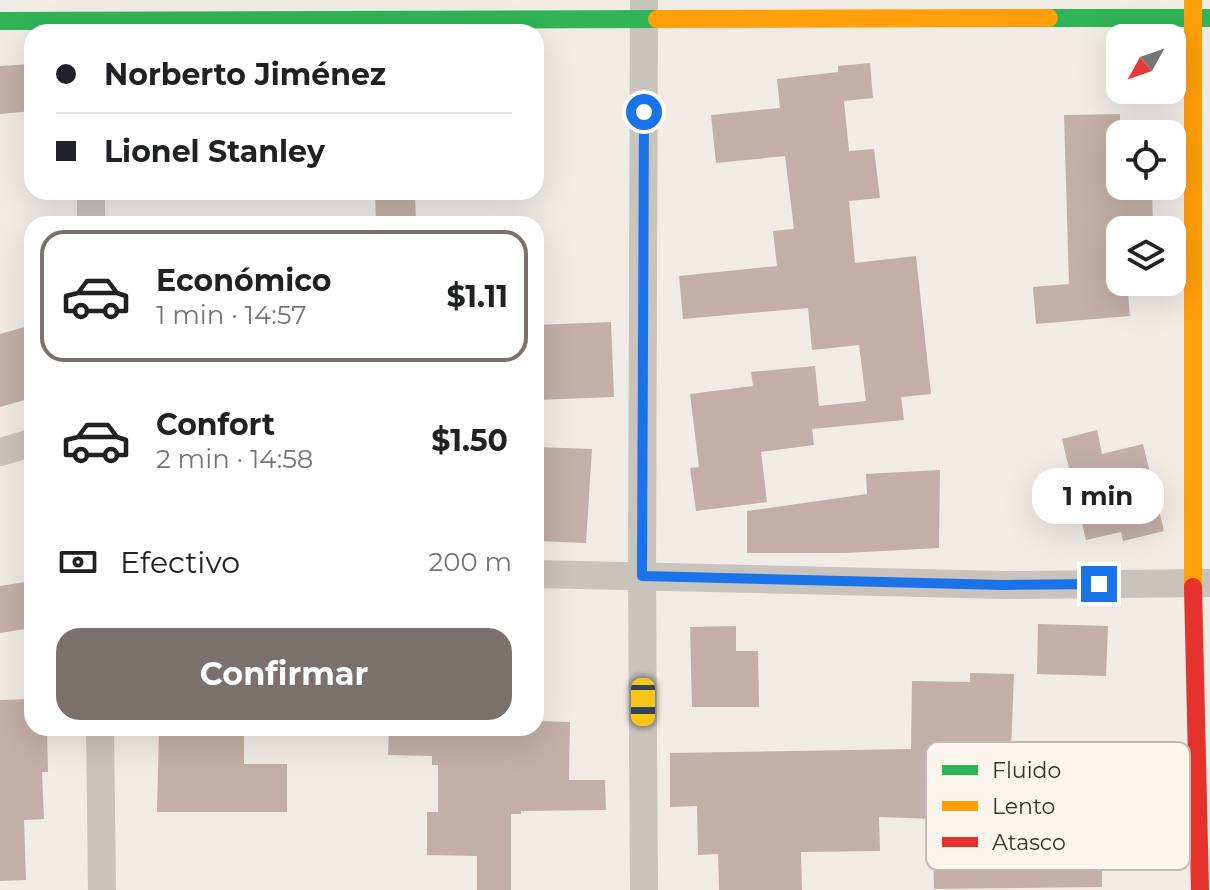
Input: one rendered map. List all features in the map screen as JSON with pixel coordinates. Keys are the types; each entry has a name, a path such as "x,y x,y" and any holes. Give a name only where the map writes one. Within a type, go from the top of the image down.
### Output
{"street":[{"path":"644,9 644,890"},
{"path":"0,21 644,9 1199,12 1200,890"},
{"path":"0,452 24,445"},
{"path":"544,574 1004,585 1201,583"},
{"path":"100,736 102,890"}],"building":[{"path":"870,63 873,98 844,101 849,151 874,149 880,198 849,201 855,263 916,256 931,394 901,397 904,420 812,429 814,445 761,452 767,502 696,511 690,468 699,467 690,394 753,386 751,372 815,366 819,406 866,401 859,345 812,350 808,308 683,319 679,276 777,266 773,231 794,229 785,156 716,163 711,115 780,108 777,79 838,72 838,66"},
{"path":"24,64 24,112 0,114 0,66"},
{"path":"1120,114 1120,120 1106,120 1106,200 1152,200 1153,216 1106,216 1106,296 1128,296 1130,316 1036,324 1033,287 1069,284 1064,115"},
{"path":"375,200 415,200 416,216 376,216"},
{"path":"611,322 614,397 544,400 544,325"},
{"path":"24,327 24,400 0,407 0,334"},
{"path":"1097,430 1102,454 1143,444 1164,531 1123,541 1121,532 1086,540 1062,439"},
{"path":"544,447 592,449 586,543 544,541"},
{"path":"940,470 939,548 845,553 747,553 747,511 867,494 866,474"},
{"path":"24,582 24,629 0,633 0,586"},
{"path":"1038,624 1108,626 1106,676 1037,674"},
{"path":"736,626 736,651 758,651 759,707 692,707 690,627"},
{"path":"970,673 1014,674 1011,742 926,742 926,819 879,817 880,851 801,852 802,890 719,890 718,854 698,855 697,806 670,807 670,753 911,749 912,681 970,682"},
{"path":"24,699 24,736 47,736 48,772 42,772 44,819 24,820 26,880 0,881 0,700"},
{"path":"544,721 570,722 569,780 605,780 606,810 521,811 521,814 511,814 511,890 477,890 477,856 427,855 427,812 438,812 438,765 432,765 432,756 388,755 389,736 544,736"},
{"path":"159,736 244,736 244,764 287,764 287,812 157,812"},
{"path":"934,870 1102,870 1102,887 934,889"}],"traffic: fast":[{"path":"1049,18 1210,18"},
{"path":"0,21 657,19"}],"traffic: slow":[{"path":"1193,0 1193,587"},
{"path":"657,19 1049,18"}],"traffic: jam":[{"path":"1193,587 1200,890"}],"route":[{"path":"644,112 642,576 1004,585 1099,584"}]}
